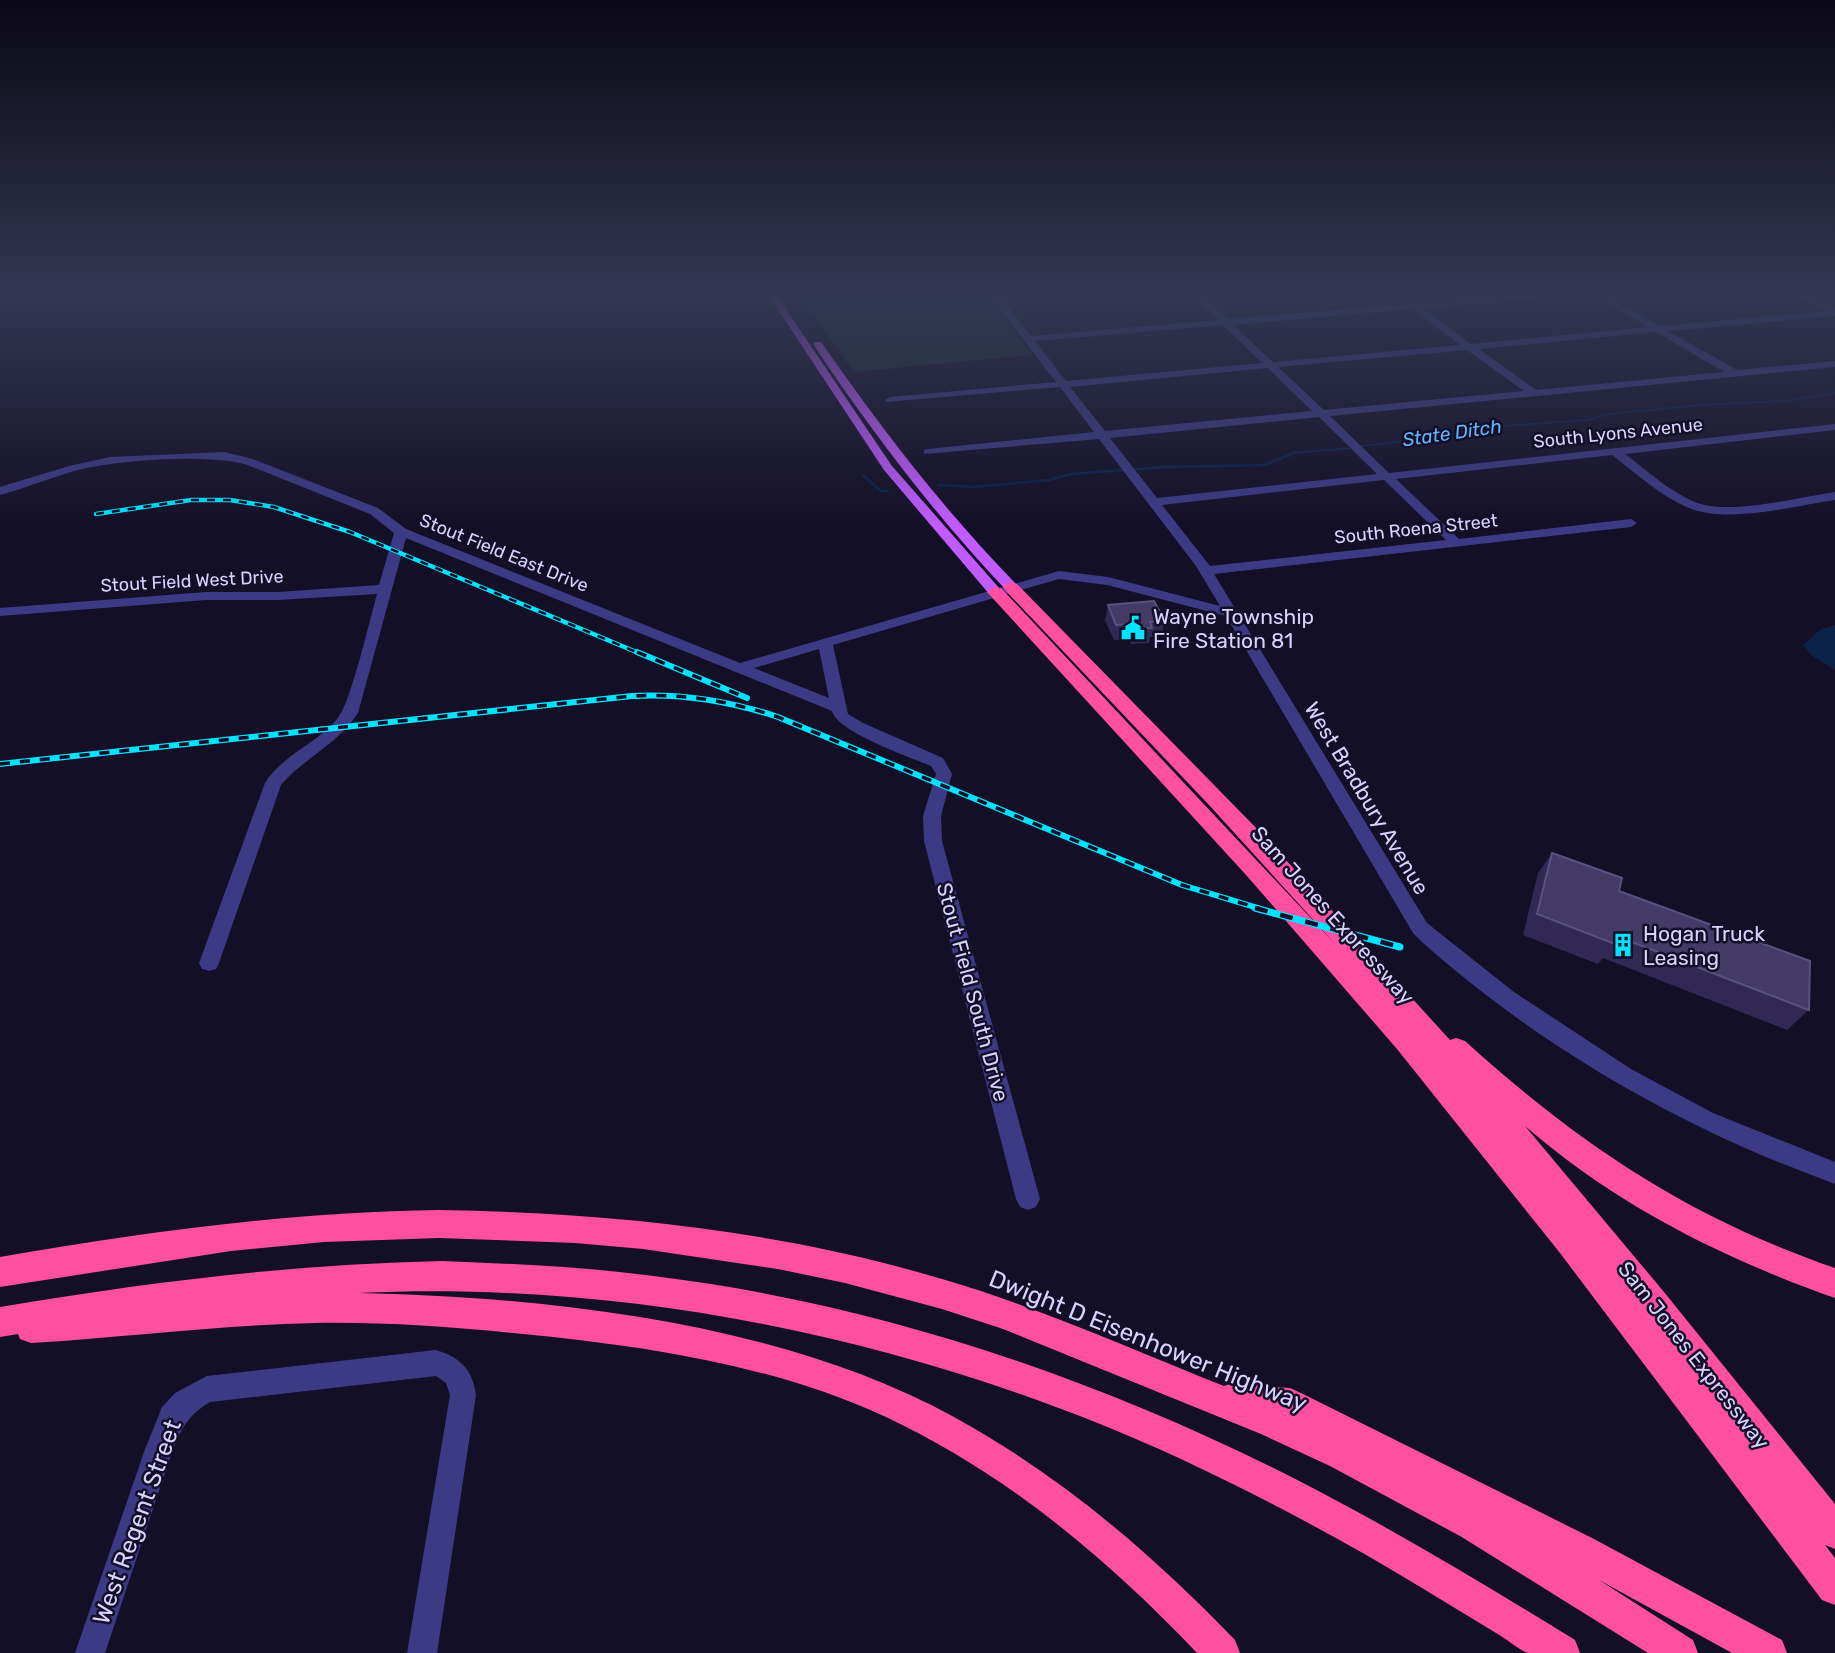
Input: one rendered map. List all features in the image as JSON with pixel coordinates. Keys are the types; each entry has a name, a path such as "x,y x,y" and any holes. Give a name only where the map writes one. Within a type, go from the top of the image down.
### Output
{"highway":[{"name":"Sam Jones Expressway","path":"1003,590 1244,830 1377,975 1599,1234 1835,1532"},
{"name":"Sam Jones Expressway","path":"1003,590 1407,1042 1510,1168 1835,1587"},
{"path":"1377,975 1516,1105 1596,1167 1676,1216 1714,1235 1768,1259 1835,1283"},
{"name":"Dwight D Eisenhower Highway","path":"0,1272 157,1246 319,1228 472,1224 624,1233 756,1251 910,1284 1020,1318 1339,1452 1554,1574 1681,1653"},
{"path":"0,1322 123,1300 219,1288 390,1277 470,1277 572,1283 658,1292 769,1310 925,1348 1089,1404 1146,1427 1234,1467 1353,1528 1562,1653"},
{"path":"0,1330 275,1310 425,1311 612,1329 765,1358 829,1378 889,1402 970,1444 1038,1489 1123,1555 1222,1653"},
{"path":"1213,1398 1290,1404 1532,1525 1668,1596 1769,1653"}],"main road":[{"name":"Sam Jones Expressway","path":"823,373 888,468 1003,590"},
{"name":"Sam Jones Expressway","path":"838,373 902,464 1003,590"}],"street":[{"name":"West Bradbury Avenue","path":"1055,373 1205,571 1233,614 1409,915 1437,944 1545,1027 1617,1074 1715,1126 1835,1173"},
{"path":"890,400 1171,373"},
{"path":"1280,373 1455,542"},
{"path":"1507,373 1533,393"},
{"path":"928,452 1733,373"},
{"name":"South Lyons Avenue","path":"1154,502 1834,428"},
{"path":"1614,451 1681,498 1700,508 1720,509 1835,496"},
{"name":"Stout Field East Drive","path":"0,491 101,461 224,456 249,460 374,511 401,533 838,707"},
{"name":"South Roena Street","path":"1205,571 1631,523"},
{"path":"209,963 271,787 282,771 330,736 350,713 401,533"},
{"path":"741,667 1054,576 1087,577 1233,614"},
{"name":"Stout Field West Drive","path":"0,612 206,596 289,596 385,589"},
{"path":"825,642 838,707"},
{"name":"Stout Field South Drive","path":"838,707 839,714 848,722 937,762 944,774 932,816 933,841 1028,1199"},
{"name":"West Regent Street","path":"90,1653 172,1417 193,1397 218,1388 436,1363 448,1367 459,1377 463,1395 422,1653"}],"water":[{"path":"1835,625 1835,670 1811,655 1803,645 1819,630"}],"building":[{"path":"1154,601 1165,621 1150,622 1152,628 1134,629 1131,624 1116,625 1108,605"},
{"path":"1552,853 1622,878 1619,891 1810,961 1809,1010 1616,936 1615,944 1537,914"}],"waterway":[{"name":"State Ditch","path":"1361,446 1432,438 1488,427 1587,420 1610,414 1700,405 1787,401 1835,393"},
{"name":"State Ditch","path":"1294,453 1352,448"},
{"name":"State Ditch","path":"938,485 974,487 1049,480 1071,474 1165,467 1265,465 1294,453"},
{"name":"State Ditch","path":"863,475 881,491 888,491"}],"railway":[{"path":"96,514 191,500 230,500 274,507 350,532 641,654"},
{"path":"637,652 747,698"},
{"path":"0,764 632,696 688,697 778,717 1182,885 1261,909"},
{"path":"1255,908 1400,947"}],"place":[{"name":"Wayne Township Fire Station 81","path":"1133,628"},
{"name":"Hogan Truck Leasing","path":"1623,945"}]}
